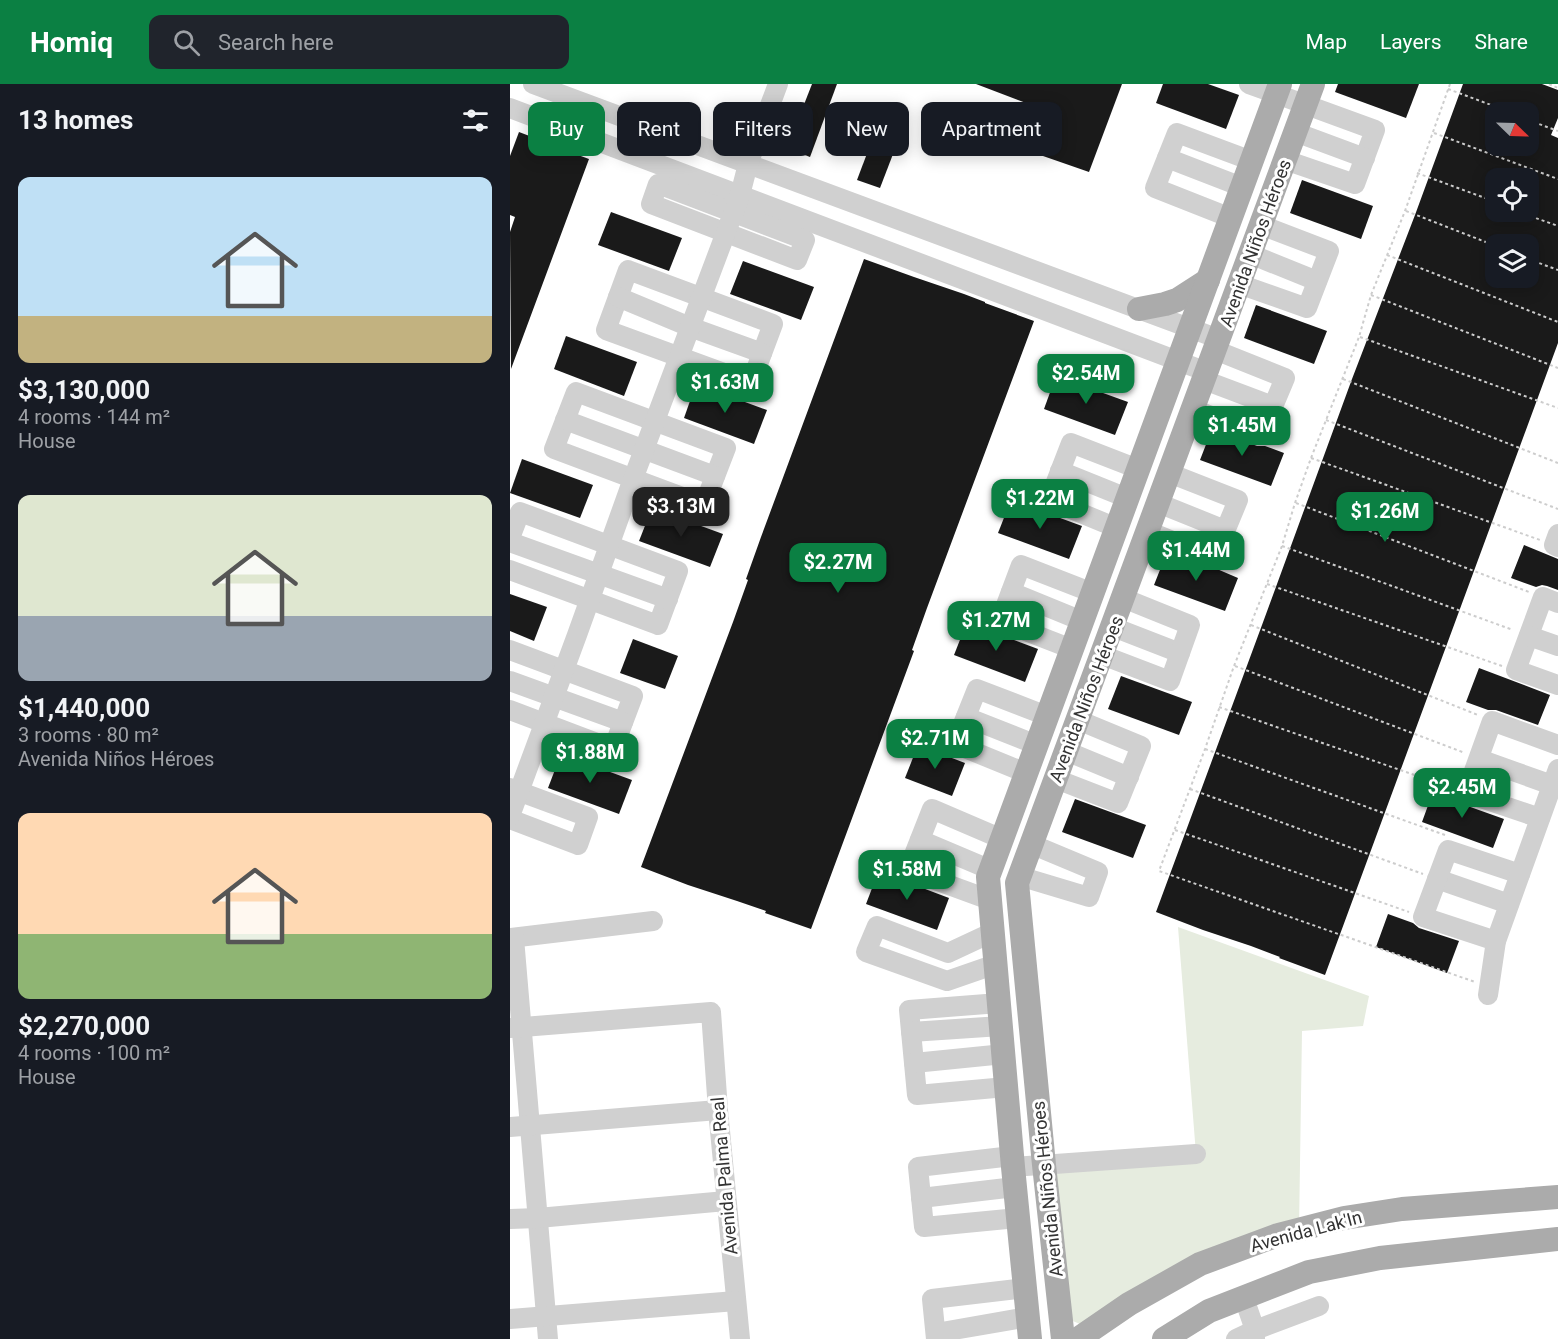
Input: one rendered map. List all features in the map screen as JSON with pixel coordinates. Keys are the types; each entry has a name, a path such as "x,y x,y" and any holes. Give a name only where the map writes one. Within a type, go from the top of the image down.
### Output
{"main road":[{"name":"Avenida Niños Héroes","path":"1029,1328 1006,1087 990,882 1002,839 1026,773 1279,89"},
{"name":"Avenida Niños Héroes","path":"1063,1339 1044,1165 1018,880 1309,95"},
{"path":"1139,309 1177,300 1208,280"},
{"path":"1092,595 1117,615"},
{"path":"990,882 1018,880"},
{"name":"Avenida Lak'In","path":"1088,1332 1129,1304 1200,1264 1278,1235 1344,1218 1402,1209 1558,1197"},
{"path":"1164,1339 1209,1311 1309,1272 1380,1258 1558,1239"},
{"path":"1060,1313 1074,1322 1087,1326 1088,1332"}],"street":[{"path":"527,84 514,109 737,204 805,240 798,260 651,204 658,184 737,204 894,254 1178,361 1211,360 1285,378 1261,435 1193,409"},
{"path":"533,84 1190,328 1211,360 1273,406"},
{"path":"514,790 588,817 578,845 510,818 514,790 564,671 654,421 737,204 748,164 778,84"},
{"path":"1249,84 1309,95 1375,130 1355,184 1285,160"},
{"path":"1295,132 1365,158"},
{"path":"1231,218 1155,188 1177,133 1252,161"},
{"path":"1167,158 1242,188"},
{"path":"894,254 905,222"},
{"path":"1239,284 1307,308 1329,251 1261,225"},
{"path":"1250,254 1317,281"},
{"path":"628,270 701,297 773,324 751,383 606,330 628,270"},
{"path":"1030,305 1043,274"},
{"path":"618,297 762,354"},
{"path":"576,392 726,448 704,505 554,449 565,420 576,392"},
{"path":"565,420 715,476"},
{"path":"1117,528 1049,500 1071,443 1138,469"},
{"path":"1060,471 1127,498"},
{"path":"1148,531 1214,558 1238,500 1169,473"},
{"path":"1158,503 1226,530"},
{"path":"510,570 658,625 668,599 678,571 520,512 510,540 668,599"},
{"path":"1072,649 1000,621 1021,565 1092,595"},
{"path":"1011,592 1082,621"},
{"path":"1551,600 1529,636 1516,670 1558,685"},
{"path":"1117,615 1180,653"},
{"path":"1102,655 1170,681 1190,625 1117,615"},
{"path":"1529,636 1558,646"},
{"path":"510,650 633,696 613,749 510,710"},
{"path":"510,681 623,722"},
{"path":"1026,773 956,744 977,689 1047,716"},
{"path":"966,717 1037,745"},
{"path":"1056,779 1118,803 1141,746 1078,720"},
{"path":"1540,818 1466,793 1492,720 1558,745"},
{"path":"1066,751 1129,777"},
{"path":"1479,759 1555,777 1496,940 1488,991"},
{"path":"990,882 908,870 932,809 1002,839"},
{"path":"920,840 990,882"},
{"path":"1018,880 1089,897 1098,872 1031,844"},
{"path":"1496,940 1423,917 1448,850 1520,874"},
{"path":"1437,879 1509,904"},
{"path":"548,1339 530,1126 516,1028 512,938 653,921"},
{"path":"993,932 948,953 878,926 866,952 947,981 996,964"},
{"path":"1000,1014 909,1010 916,1095 1006,1087"},
{"name":"Avenida Palma Real","path":"516,1028 711,1012 740,1339"},
{"path":"914,1063 1004,1054"},
{"path":"510,1127 718,1110"},
{"path":"921,1198 1014,1170 1044,1165 1196,1154"},
{"path":"1014,1170 918,1167 924,1227 1018,1218"},
{"path":"510,1219 726,1201"},
{"path":"1025,1288 932,1299 936,1336 1029,1328"},
{"path":"1244,1298 1255,1334"},
{"path":"510,1319 736,1301"},
{"path":"1236,1339 1255,1334 1319,1306"}],"path":[{"path":"1450,84 1405,211 1371,295 1359,337 1311,458 1282,546 1234,666 1159,871 1488,991"},
{"path":"1549,84 1558,88"},
{"path":"1448,90 1485,103"},
{"path":"1539,124 1558,131"},
{"path":"1433,133 1558,179"},
{"path":"1418,173 1485,198"},
{"path":"1405,211 1485,242"},
{"path":"1539,219 1558,226"},
{"path":"1387,255 1558,322"},
{"path":"1539,263 1558,270"},
{"path":"1371,295 1558,368"},
{"path":"1359,337 1558,408"},
{"path":"1343,379 1558,463"},
{"path":"1326,420 1558,508"},
{"path":"1311,458 1557,542"},
{"path":"1295,503 1551,600"},
{"path":"1282,546 1529,636"},
{"path":"1267,584 1516,670"},
{"path":"1251,625 1492,720"},
{"path":"1234,666 1479,759"},
{"path":"1219,707 1466,793"},
{"path":"1205,749 1447,836"},
{"path":"1190,789 1437,879"},
{"path":"1175,830 1423,917"}],"shaded area":[{"path":"1178,927 1369,996 1363,1026 1302,1031 1299,1230 1080,1324 1068,1319 1044,1165 1196,1154"}],"building":[{"path":"812,84 837,84 830,102 825,102 825,116 813,149 813,102 805,102"},
{"path":"976,84 1122,84 1089,172 1043,156 1062,156 1062,102 1023,102"},
{"path":"1163,84 1208,84 1239,95 1226,129 1156,103"},
{"path":"1338,84 1419,84 1406,118 1335,92"},
{"path":"1463,84 1542,84 1558,90 1558,118 1551,135 1558,138 1558,343 1325,975 1156,912"},
{"path":"519,132 528,135 528,156 581,156 589,159 511,369 510,232 515,217 510,215 510,156"},
{"path":"866,156 892,156 880,188 857,180"},
{"path":"1302,180 1373,206 1361,239 1290,213"},
{"path":"611,212 682,238 669,271 598,245"},
{"path":"864,259 1034,321 811,929 641,867 733,622 761,537"},
{"path":"743,261 814,287 801,320 730,294"},
{"path":"1256,305 1327,331 1314,364 1244,338"},
{"path":"566,336 637,362 624,396 554,369"},
{"path":"1056,376 1128,402 1115,435 1044,409"},
{"path":"696,384 767,410 754,444 684,418"},
{"path":"1212,429 1257,446 1265,446 1284,453 1271,486 1200,460"},
{"path":"522,459 593,485 580,518 510,493"},
{"path":"1011,500 1082,526 1069,559 998,533"},
{"path":"652,508 723,534 710,567 639,541"},
{"path":"1524,545 1558,559 1558,590 1542,585 1536,587 1511,578"},
{"path":"1167,552 1238,578 1225,611 1154,585"},
{"path":"510,594 547,607 534,641 510,631"},
{"path":"967,622 1038,649 1025,682 954,655"},
{"path":"633,639 678,656 665,689 620,673"},
{"path":"1479,668 1550,695 1538,725 1466,702"},
{"path":"1121,676 1192,702 1179,735 1108,709"},
{"path":"918,745 965,763 952,796 905,778"},
{"path":"561,754 632,780 619,814 548,788"},
{"path":"1434,789 1455,796 1462,804 1504,819 1493,848 1422,822"},
{"path":"1075,799 1146,825 1133,858 1062,832"},
{"path":"879,870 949,898 937,930 866,904"},
{"path":"1388,914 1413,923 1419,928 1459,941 1447,973 1376,947"}]}
